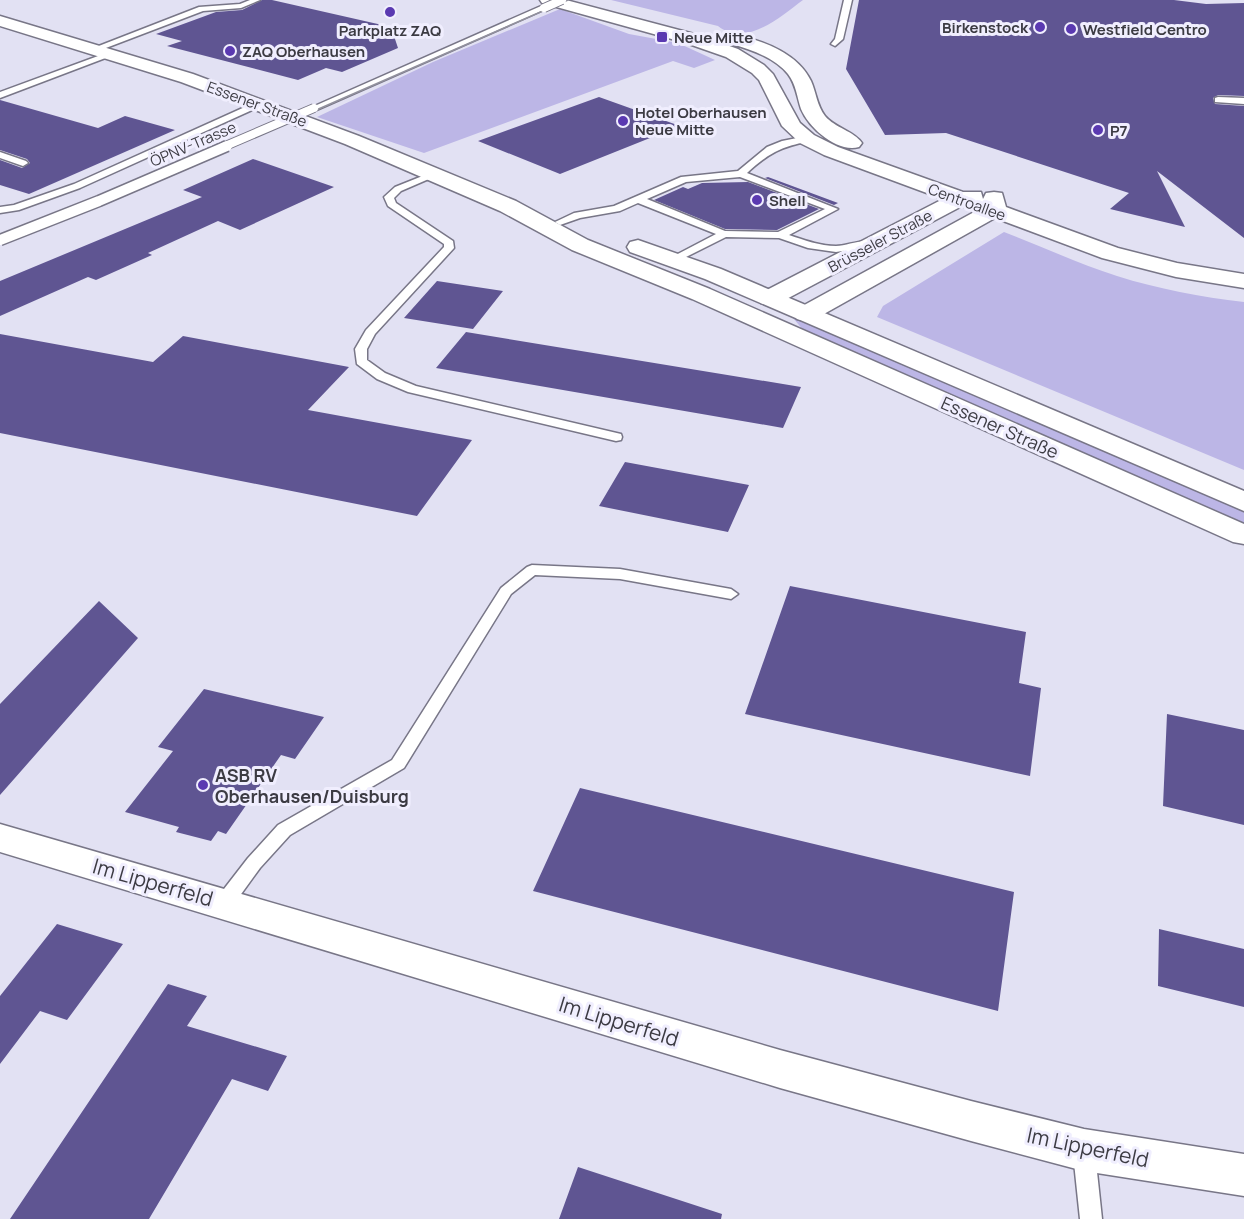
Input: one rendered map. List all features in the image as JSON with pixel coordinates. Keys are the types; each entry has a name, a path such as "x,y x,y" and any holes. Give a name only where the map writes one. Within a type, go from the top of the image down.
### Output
{"street":[{"name":"Centroallee","path":"587,0 757,47 778,57 797,73 816,117 840,137 1129,259 1176,270 1244,281"},
{"name":"Centroallee","path":"546,4 692,39 732,53 758,69 767,78 777,94 788,121 807,139 831,152 960,199 1029,203 1102,227"},
{"name":"Essener Straße","path":"0,21 103,51 258,104 508,206 676,259 762,308 1244,535"},
{"name":"Brüsseler Straße","path":"762,308 960,199"},
{"name":"Brüsseler Straße","path":"806,314 990,199"},
{"name":"Essener Straße","path":"508,206 580,245 762,308 806,314 1244,502"},
{"path":"1133,237 1167,247 1244,260"},
{"name":"Im Lipperfeld","path":"0,838 780,1069 1083,1150 1244,1175"}],"lane":[{"path":"0,95 202,9 241,6 256,0"},
{"name":"ÖPNV-Trasse","path":"0,240 99,201 546,4 561,0"},
{"path":"835,44 839,39 848,0"},
{"path":"732,53 757,47"},
{"path":"1221,103 1244,103"},
{"path":"0,210 16,208 77,186 258,104"},
{"path":"741,174 772,147 783,142 807,139"},
{"path":"0,155 23,163"},
{"path":"560,222 578,215 616,209 684,179 741,174 833,209 780,235"},
{"path":"433,175 398,189 389,197 391,204 448,243 449,248 370,332 362,344 359,355 361,361 381,376 412,389 616,437"},
{"path":"638,199 724,234 780,235 808,245 836,249 875,244"},
{"path":"676,259 724,234"},
{"path":"224,903 254,863 284,830 398,764 506,591 532,570 620,574 732,594"},
{"path":"1083,1150 1091,1219"}],"shaded area":[{"path":"611,0 803,0 762,28 740,34 729,32 718,26"},
{"path":"560,9 629,34 678,43 715,60 694,68 673,61 424,153 317,117 433,62"},
{"path":"1004,232 1132,281 1212,298 1244,302 1244,470 877,317 883,306"},
{"path":"797,317 1244,510 1244,525 804,331 793,318"}],"building":[{"path":"262,0 272,0 391,27 398,48 342,72 326,68 298,80 167,46 182,41 156,34 216,12 242,10"},
{"path":"859,0 1174,0 1206,4 1244,3 1244,96 1218,95 1213,98 1215,104 1244,106 1244,238 1157,171 1185,227 1110,209 1129,193 946,133 885,135 846,69"},
{"name":"Hotel Oberhausen Neue Mitte","path":"599,97 680,126 560,174 478,141"},
{"path":"0,100 98,128 125,116 175,130 29,194 0,185 0,160 22,168 30,163 27,159 0,150"},
{"path":"253,159 334,187 240,230 218,221 148,253 152,255 96,280 88,277 0,316 0,281 202,197 183,190"},
{"path":"768,177 838,203 834,205 765,178"},
{"path":"748,182 819,209 777,230 725,229 654,200 683,187 688,189 702,183"},
{"path":"437,281 503,291 473,329 404,318"},
{"path":"466,332 801,387 783,428 436,368"},
{"path":"0,334 153,362 183,336 349,367 308,410 472,440 417,516 0,433"},
{"path":"625,462 749,485 728,532 599,506"},
{"path":"790,586 1026,632 1019,683 1041,688 1030,776 745,714"},
{"path":"99,601 138,638 0,795 0,704"},
{"name":"ASB RV Oberhausen/Duisburg","path":"204,689 324,717 295,759 281,755 226,834 218,831 211,841 176,832 179,827 125,812 173,751 158,747"},
{"path":"1167,714 1244,730 1244,825 1163,806"},
{"path":"580,788 1014,892 998,1011 533,891"},
{"path":"57,924 123,944 67,1020 40,1011 0,1064 0,996"},
{"path":"1159,929 1244,949 1244,1007 1158,986"},
{"path":"168,984 207,996 187,1026 287,1056 268,1091 232,1079 149,1219 10,1219"},
{"path":"578,1167 722,1214 721,1219 559,1219"}],"tram line":[{"path":"0,243 135,189 568,0"}],"place":[{"name":"Parkplatz ZAQ","path":"390,12"},
{"name":"Birkenstock","path":"1040,27"},
{"name":"Westfield Centro","path":"1071,29"},
{"name":"Neue Mitte","path":"662,37"},
{"name":"ZAQ Oberhausen","path":"230,51"},
{"name":"Hotel Oberhausen Neue Mitte","path":"623,121"},
{"name":"P7","path":"1098,130"},
{"name":"Shell","path":"757,200"},
{"name":"ASB RV Oberhausen/Duisburg","path":"203,785"}]}
